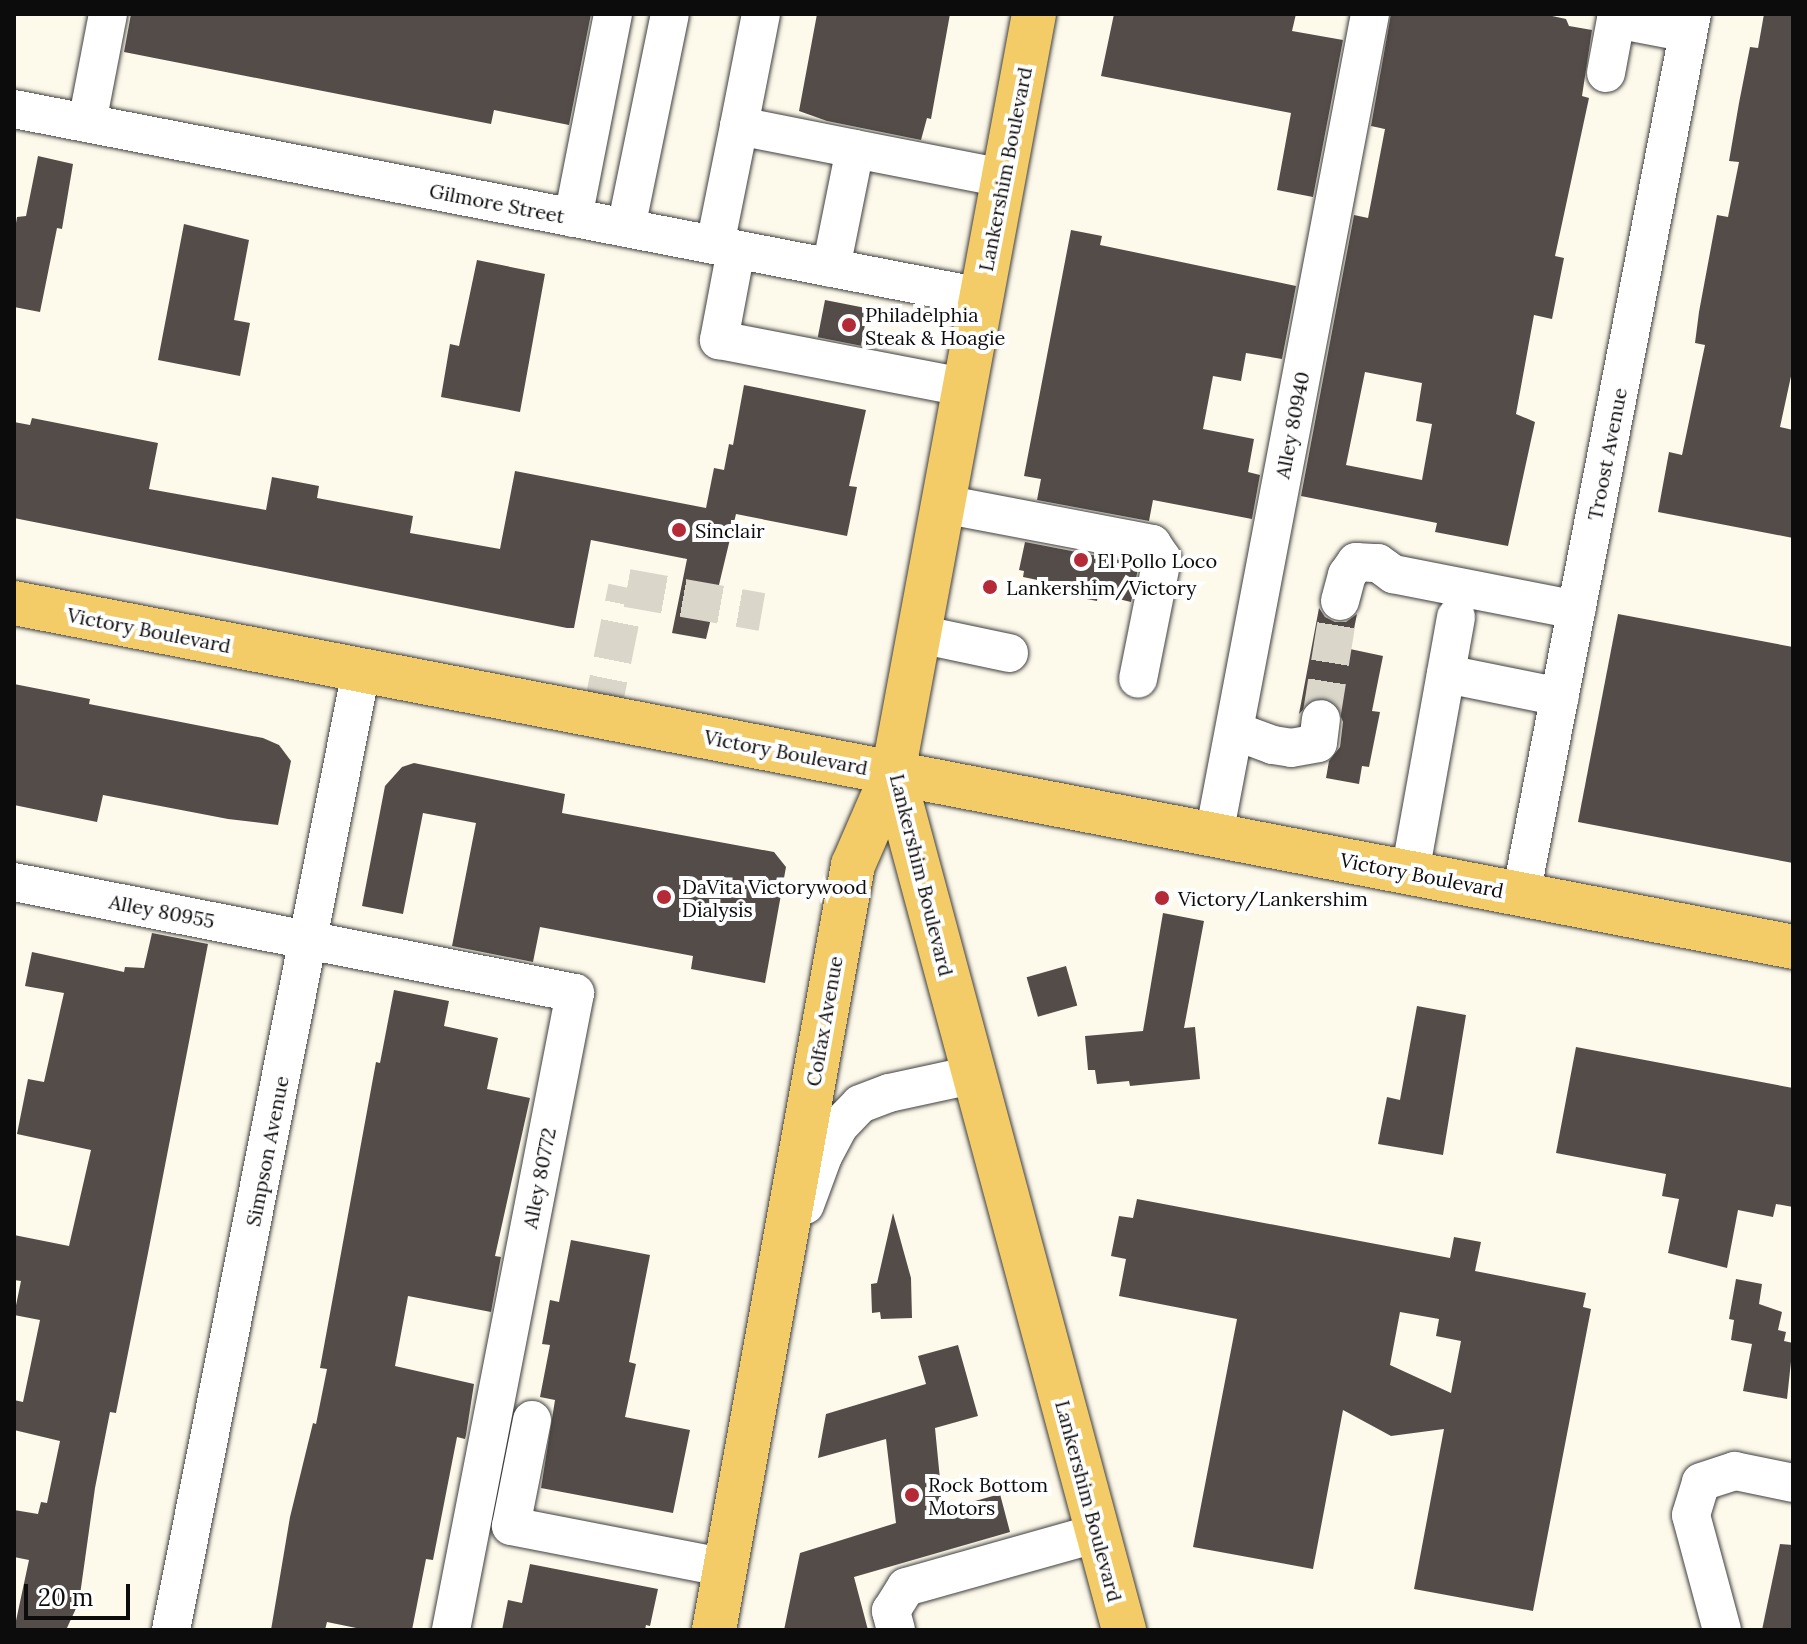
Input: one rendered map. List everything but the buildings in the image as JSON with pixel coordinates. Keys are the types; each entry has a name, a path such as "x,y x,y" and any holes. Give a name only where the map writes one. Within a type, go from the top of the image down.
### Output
{"main road":[{"name":"Lankershim Boulevard","path":"1034,14 893,773 1124,1630"},
{"name":"Victory Boulevard","path":"14,603 1793,947"},
{"name":"Colfax Avenue","path":"714,1630 853,865 893,773"}],"street":[{"path":"87,123 108,14"},
{"path":"573,218 613,14"},
{"path":"626,228 670,14"},
{"name":"Alley 80940","path":"1214,835 1370,14"},
{"path":"751,16 725,248 719,340 964,387"},
{"path":"1606,73 1616,19 1690,24"},
{"name":"Troost Avenue","path":"1521,895 1690,24"},
{"name":"Gilmore Street","path":"14,109 981,297"},
{"path":"739,126 1003,178"},
{"path":"831,268 855,149"},
{"path":"943,504 1152,544 1162,559 1138,679"},
{"path":"1340,601 1347,575 1356,562 1378,563 1393,574 1577,610"},
{"path":"1410,873 1456,617"},
{"path":"919,634 1009,653"},
{"name":"Simpson Avenue","path":"171,1630 361,671"},
{"path":"1446,674 1560,697"},
{"path":"1235,731 1291,748 1318,743 1321,719"},
{"name":"Alley 80955","path":"14,882 309,941"},
{"name":"Alley 80772","path":"309,941 575,993 451,1630"},
{"name":"Colfax Avenue","path":"780,1276 823,1156 839,1126 860,1104 889,1093 972,1075"},
{"path":"532,1420 511,1526 727,1568"},
{"path":"1722,1630 1691,1515 1701,1482 1735,1471 1793,1483"},
{"path":"896,1630 891,1611 906,1587 1098,1533"}],"tunnel":[{"path":"601,716 627,588 762,612"},
{"path":"1321,719 1340,601"}],"place":[{"name":"Philadelphia Steak & Hoagie","path":"849,325"},
{"name":"Sinclair","path":"679,530"},
{"name":"El Pollo Loco","path":"1081,560"},
{"name":"Lankershim/Victory","path":"990,587"},
{"name":"DaVita Victorywood Dialysis","path":"664,897"},
{"name":"Victory/Lankershim","path":"1162,898"},
{"name":"Rock Bottom Motors","path":"912,1495"}]}
